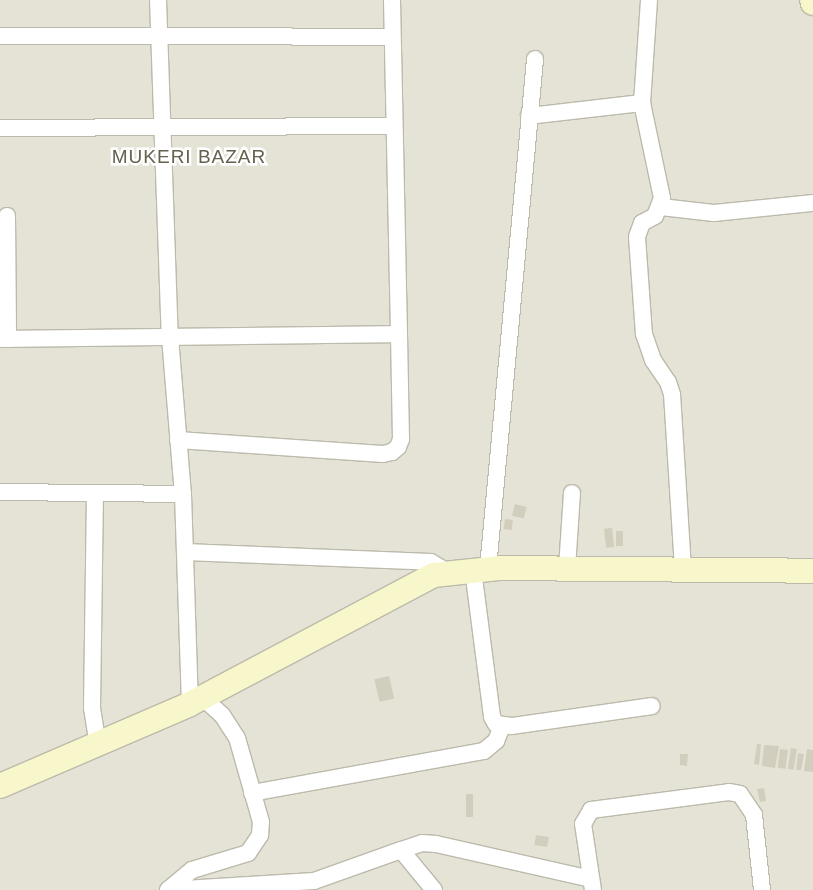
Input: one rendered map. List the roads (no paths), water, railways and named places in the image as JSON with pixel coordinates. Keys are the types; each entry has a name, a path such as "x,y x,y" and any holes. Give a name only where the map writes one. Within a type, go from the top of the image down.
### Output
{"street":[{"path":"158,0 170,337 196,701"},
{"path":"178,440 383,454 392,452 398,447 401,438 391,37 392,0"},
{"path":"649,0 642,103 661,207 655,216 642,223 637,237 644,334 653,360 668,382 672,394 683,570"},
{"path":"0,36 391,37"},
{"path":"534,59 480,569 492,717 502,726 652,706"},
{"path":"529,116 642,103"},
{"path":"0,128 394,126"},
{"path":"661,207 714,213 813,203"},
{"path":"7,216 4,339 399,334"},
{"path":"0,492 182,494"},
{"path":"94,493 92,708 98,744"},
{"path":"567,568 572,493"},
{"path":"185,552 430,562 448,573"},
{"path":"0,786 196,701 434,575 480,569 567,568 813,571"},
{"path":"168,890 192,870 248,852 256,845 260,822 231,726 196,701"},
{"path":"252,793 484,751 496,741 502,726"},
{"path":"168,890 331,883 401,850 422,843 436,844 592,885 583,824 591,810 729,792 740,794 754,816 762,890"},
{"path":"401,850 434,890"}],"district":[{"name":"MUKERI BAZAR","path":"189,157"}]}
